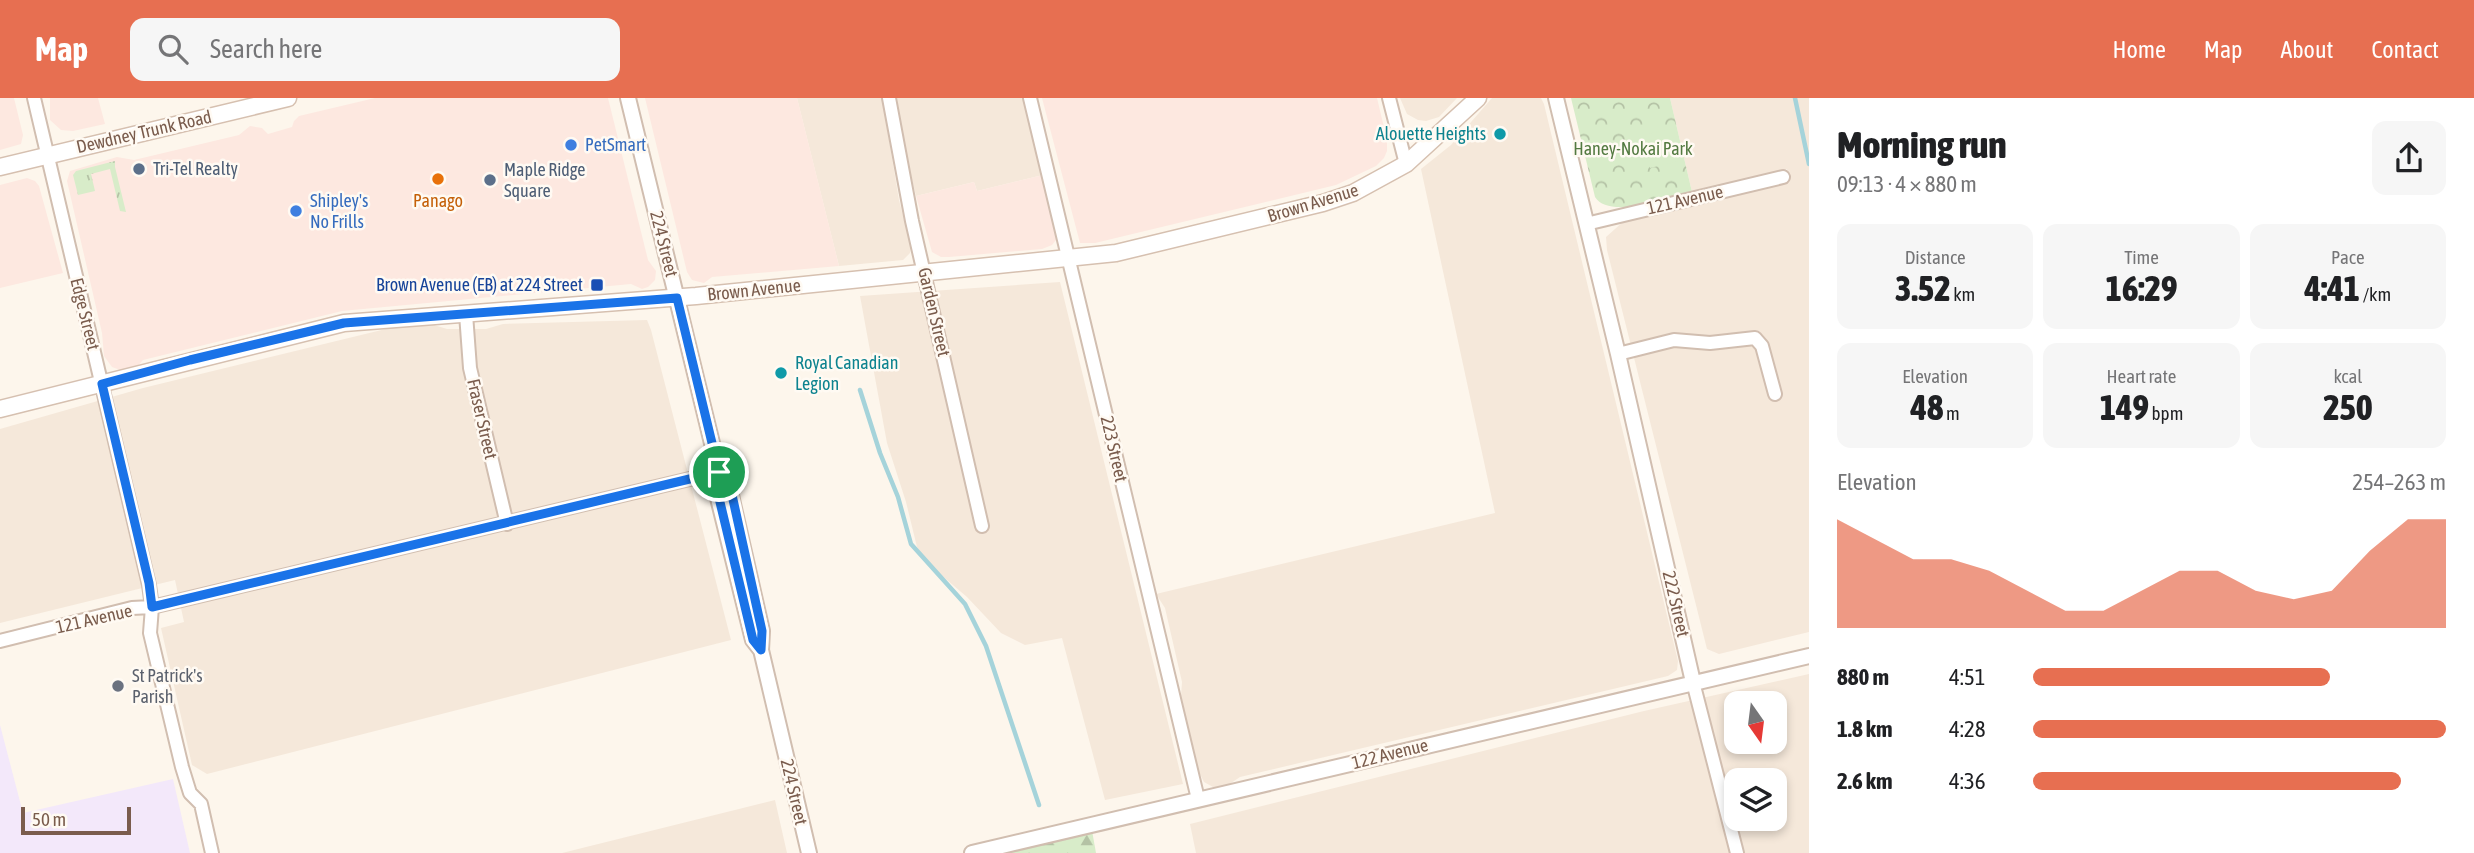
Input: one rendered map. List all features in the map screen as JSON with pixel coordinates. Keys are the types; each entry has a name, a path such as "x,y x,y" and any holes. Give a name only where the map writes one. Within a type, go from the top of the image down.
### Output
{"main road":[{"name":"Dewdney Trunk Road","path":"0,167 288,98"},
{"name":"Brown Avenue","path":"0,409 344,323 677,298 1116,253 1323,204 1353,193 1406,164 1478,98"}],"street":[{"name":"Edge Street","path":"34,98 149,583 152,607 150,633 180,760 190,793 201,804 212,853"},
{"name":"224 Street","path":"628,98 719,472 732,495 762,631 761,650 808,853"},
{"name":"Garden Street","path":"890,98 912,221 982,526"},
{"name":"223 Street","path":"1030,98 1198,799"},
{"path":"1389,98 1406,164"},
{"name":"222 Street","path":"1556,98 1693,682 1737,853"},
{"name":"121 Avenue","path":"1587,224 1783,177"},
{"name":"Fraser Street","path":"466,314 470,368 507,524"},
{"path":"1618,354 1674,340 1710,344 1755,338 1762,346 1775,394"},
{"name":"121 Avenue","path":"0,641 132,608 152,607 507,524 719,472"},
{"name":"122 Avenue","path":"972,853 1809,656"}],"shaded area":[{"path":"0,98 14,98 23,135 21,144 0,150"},
{"path":"50,98 98,98 105,124 73,131 61,130 50,120"},
{"name":"Maple Ridge Square","path":"375,98 608,98 648,260 656,271 655,280 642,289 631,284 342,311 143,360 135,369 123,371 112,367 104,356 102,333 67,181 70,171 117,157 134,160 239,135 250,126 262,128 268,134 292,127 299,116"},
{"path":"645,98 797,98 839,266 712,277 704,283 692,280 687,272"},
{"path":"797,98 882,98 899,200 911,248 903,260 839,266"},
{"path":"897,98 1024,98 1043,175 977,191 974,182 916,196 904,147"},
{"path":"1042,98 1377,98 1387,151 1376,166 1336,185 1095,243 1080,243"},
{"path":"1400,98 1457,98 1439,117 1426,121 1407,114"},
{"path":"1492,98 1541,98 1544,104 1678,661 1677,670 1668,676 1240,777 1225,787 1213,787 1204,782 1199,772 1181,696 1182,682 1165,608 1156,594 1495,513 1421,169 1451,145"},
{"path":"1670,98 1809,98 1809,632 1719,654 1707,649 1607,250 1606,237 1624,221 1790,182 1787,169 1692,192"},
{"path":"1043,175 1056,236 1052,245 1042,249 949,257 941,257 932,252 916,196 974,182 977,191"},
{"path":"27,178 39,186 63,273 0,288 0,185"},
{"path":"1060,282 1183,784 1105,800 1062,638 1025,645 1001,633 967,597 927,563 917,547 887,443 860,296"},
{"path":"647,320 731,640 207,774 192,765 161,628 184,622 175,580 0,623 0,429 143,388 394,327 434,325 447,329 486,329 503,324"},
{"path":"1809,674 1809,853 1196,853 1190,824 1724,693 1724,754 1787,754 1787,691 1733,691"},
{"path":"0,725 23,813 173,779 190,853 0,853"},
{"path":"775,800 787,853 562,853"}],"green space":[{"name":"Haney-Nokai Park","path":"1571,98 1670,98 1692,192 1626,207 1602,204 1595,197"},
{"path":"1671,129 1679,161 1650,168 1642,135"},
{"path":"115,161 126,212 120,211 110,169 91,174 95,191 78,195 73,175 76,171"},
{"path":"1091,825 1096,853 987,853"}],"waterway":[{"path":"1795,98 1809,164"},
{"path":"860,390 880,453 898,497 911,544 965,604 986,646 1039,805"}],"place":[{"name":"Alouette Heights","path":"1500,134"},
{"name":"PetSmart","path":"571,145"},
{"name":"Tri-Tel Realty","path":"139,169"},
{"name":"Panago","path":"438,179"},
{"name":"Maple Ridge Square","path":"490,180"},
{"name":"Shipley's No Frills","path":"296,211"},
{"name":"Brown Avenue (EB) at 224 Street","path":"597,285"},
{"name":"Royal Canadian Legion","path":"781,373"},
{"name":"St Patrick's Parish","path":"118,686"}],"route":[{"path":"719,472 152,607 149,583 102,384 344,323 677,298 719,472 732,495 762,631 761,650 753,640 719,498 719,472"}]}
